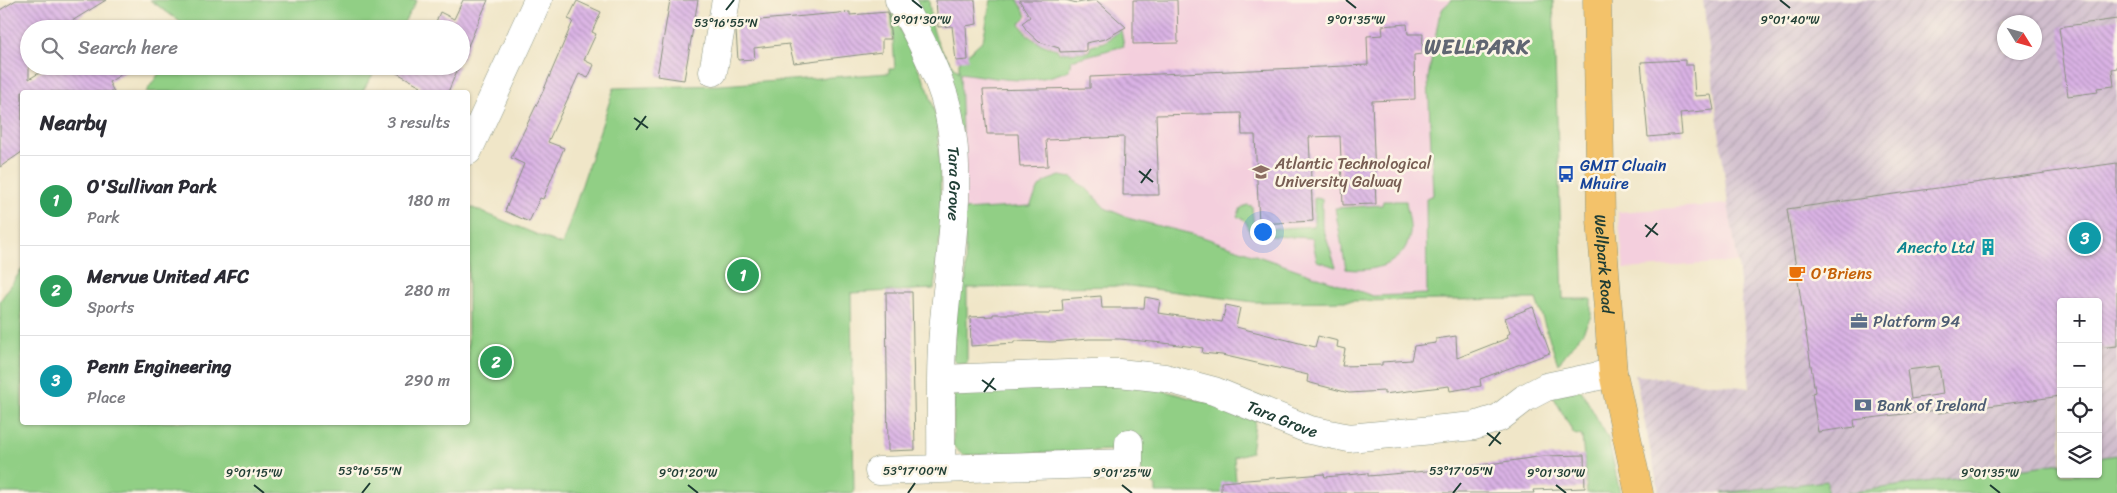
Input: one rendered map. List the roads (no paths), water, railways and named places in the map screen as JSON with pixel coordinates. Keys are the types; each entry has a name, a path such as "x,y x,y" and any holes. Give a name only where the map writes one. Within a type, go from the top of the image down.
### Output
{"main road":[{"name":"Wellpark Road","path":"1597,0 1601,220 1613,373 1639,493"}],"street":[{"path":"470,147 538,0"},
{"path":"714,72 726,0"},
{"name":"Tara Grove","path":"899,0 942,90 949,116 953,152 954,209 943,333 941,468"},
{"name":"Tara Grove","path":"942,379 1092,373 1119,373 1165,378 1214,391 1310,430 1349,438 1474,426 1499,418 1525,398 1546,387 1613,373"},
{"path":"880,471 1129,463 1128,443"}],"place":[{"name":"Atlantic Technological University Galway","path":"1261,172"},
{"name":"GMIT Cluain Mhuire","path":"1566,174"},
{"name":"Penn Engineering","path":"2085,238"},
{"name":"Anecto Ltd","path":"1988,247"},
{"name":"O'Briens","path":"1797,273"},
{"name":"O'Sullivan Park","path":"743,275"},
{"name":"Platform 94","path":"1859,321"},
{"name":"Mervue United AFC","path":"496,362"},
{"name":"Bank of Ireland","path":"1863,405"}],"district":[{"name":"WELLPARK","path":"1477,47"}]}
